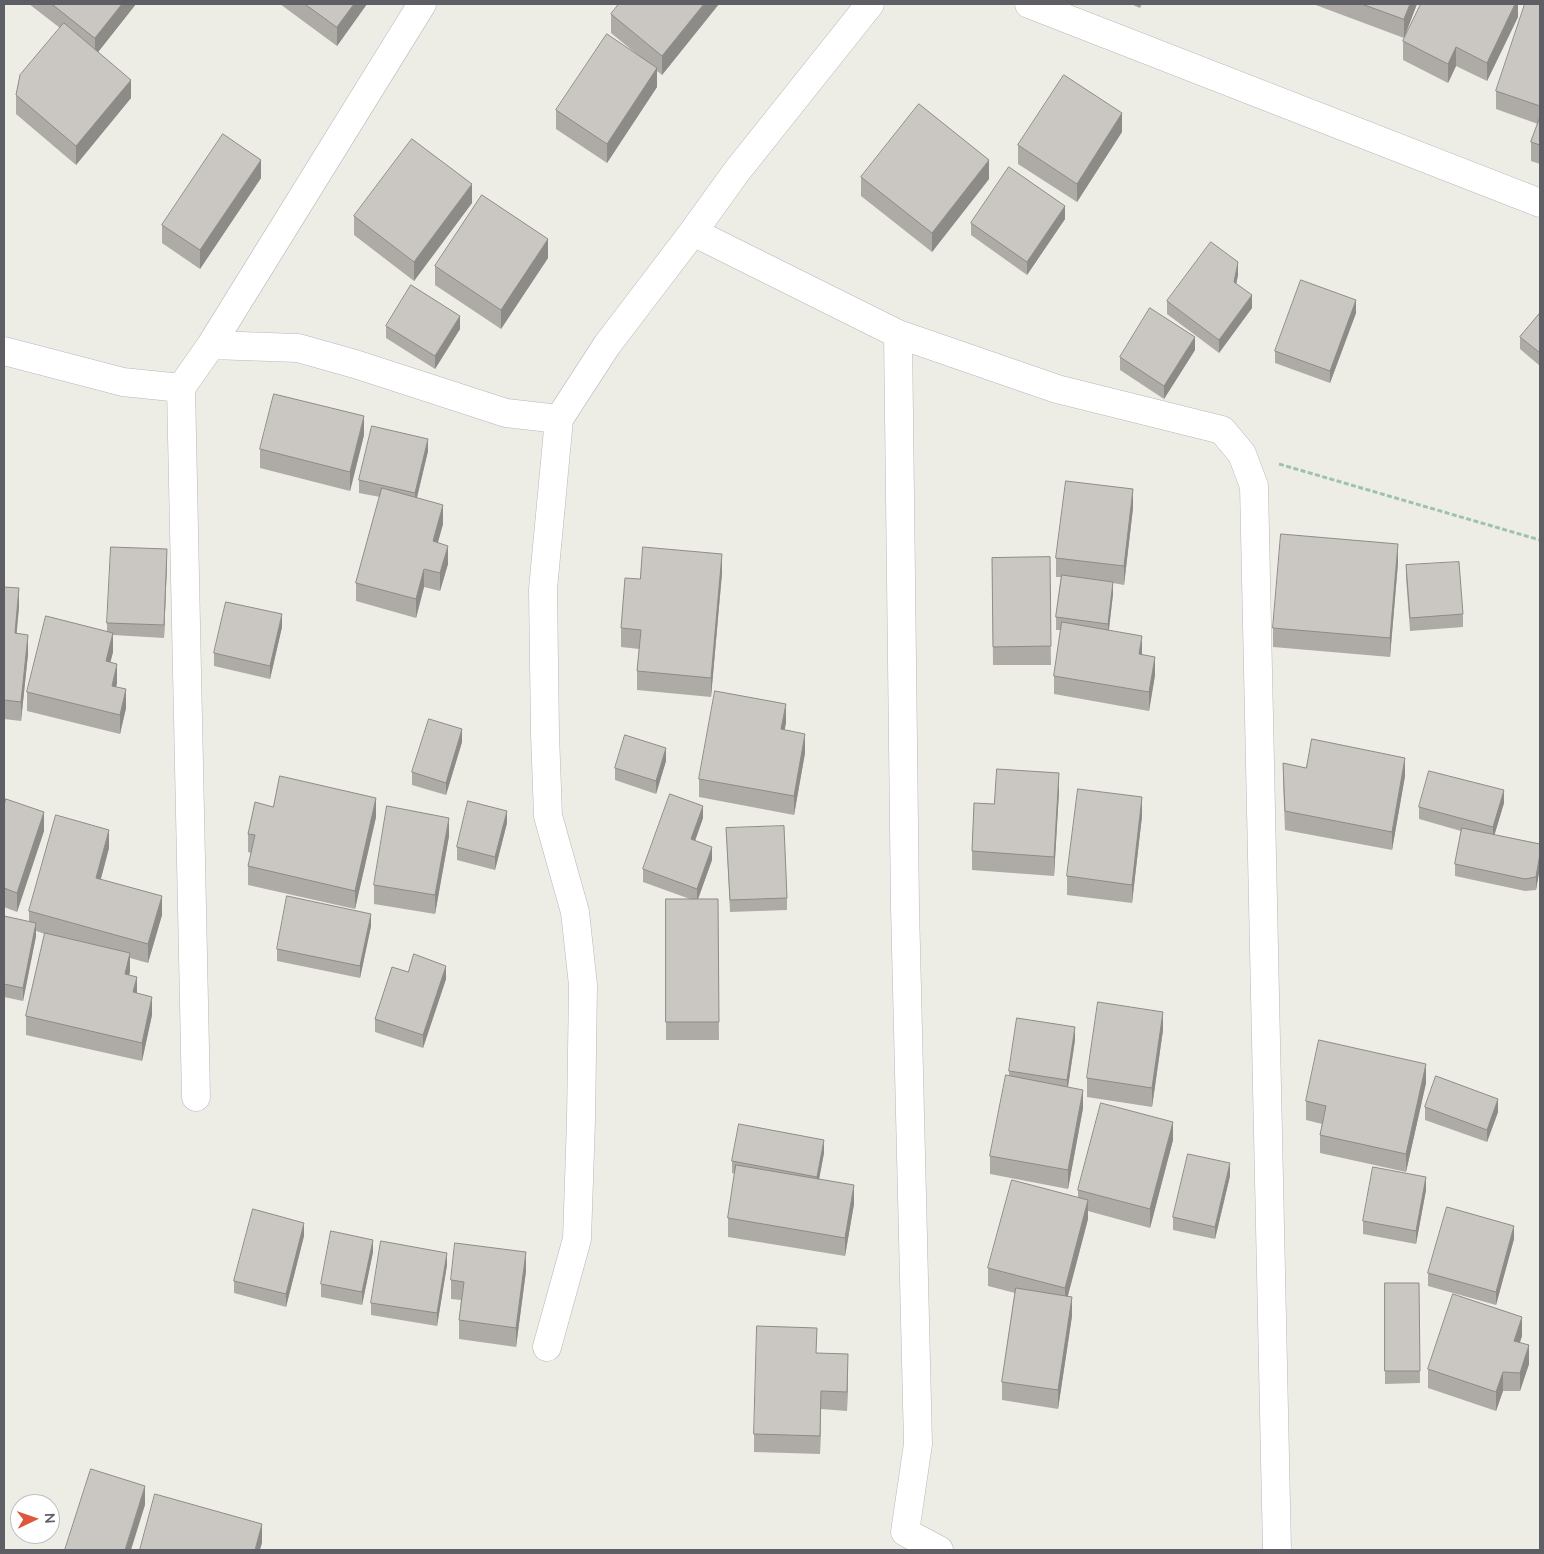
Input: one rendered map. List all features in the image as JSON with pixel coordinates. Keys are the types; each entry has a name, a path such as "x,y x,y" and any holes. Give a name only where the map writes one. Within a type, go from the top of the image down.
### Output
{"street":[{"path":"196,1097 181,388 211,345 422,4"},
{"path":"546,1346 578,1239 583,985 574,912 548,816 543,589 559,419 606,345 693,232 737,171 870,4"},
{"path":"1028,4 1540,203"},
{"path":"693,232 898,334 1057,389 1222,430 1242,454 1254,486 1278,1550"},
{"path":"898,334 905,908 918,1444 905,1532 939,1550"},
{"path":"211,345 298,348 355,364 506,413 559,419"},
{"path":"4,351 123,382 181,388"}],"path":[{"path":"1242,454 1540,540"}],"building":[{"path":"52,4 122,4 95,38"},
{"path":"305,4 354,4 337,27"},
{"path":"619,4 704,4 662,56 611,14"},
{"path":"1362,4 1410,4 1404,19"},
{"path":"1421,4 1515,4 1487,63 1456,47 1448,64 1403,41"},
{"path":"1525,4 1540,4 1540,106 1496,91"},
{"path":"64,23 131,80 76,146 16,95 20,75"},
{"path":"607,34 657,68 607,144 556,110"},
{"path":"1064,75 1122,113 1077,184 1018,145"},
{"path":"919,104 989,160 932,233 861,177"},
{"path":"1540,117 1540,145 1531,142"},
{"path":"223,134 261,160 200,250 162,225"},
{"path":"412,139 472,184 414,262 354,216"},
{"path":"1009,167 1065,206 1027,262 971,223"},
{"path":"482,195 548,239 501,310 435,266"},
{"path":"1211,242 1238,262 1234,282 1252,295 1219,340 1167,301"},
{"path":"1301,280 1356,300 1330,371 1275,351"},
{"path":"411,285 460,316 435,356 386,326"},
{"path":"1150,308 1195,337 1164,386 1120,357"},
{"path":"1540,313 1540,353 1520,337"},
{"path":"274,394 364,416 350,472 260,449"},
{"path":"372,426 428,439 415,493 359,480"},
{"path":"1066,481 1133,489 1124,566 1056,558"},
{"path":"382,488 443,505 433,541 448,546 440,573 424,569 416,599 356,583"},
{"path":"1281,534 1398,544 1390,638 1273,628"},
{"path":"111,547 167,549 164,625 107,623"},
{"path":"643,547 722,554 711,678 637,671 641,630 621,628 625,578 640,579"},
{"path":"1050,557 1051,646 993,647 992,558"},
{"path":"1459,562 1463,614 1410,618 1406,565"},
{"path":"1062,575 1113,582 1108,624 1056,617"},
{"path":"4,587 19,588 15,633 28,635 21,702 4,700"},
{"path":"226,602 282,614 270,666 214,653"},
{"path":"46,616 113,633 106,661 117,664 112,686 126,689 120,715 27,692"},
{"path":"1062,622 1142,636 1139,654 1155,657 1149,692 1054,676"},
{"path":"715,691 786,704 781,729 805,734 794,796 699,779"},
{"path":"429,719 462,729 446,783 412,772"},
{"path":"625,735 666,748 656,781 615,768"},
{"path":"1312,739 1405,758 1392,832 1285,811 1283,763 1306,768"},
{"path":"997,769 1059,773 1054,857 972,851 974,803 994,804"},
{"path":"1429,771 1504,790 1493,827 1419,807"},
{"path":"280,776 376,798 355,891 248,866 255,835 248,834 255,802 273,807"},
{"path":"1078,789 1142,797 1132,885 1067,876"},
{"path":"670,794 703,806 691,839 712,847 697,889 643,869"},
{"path":"6,799 44,812 17,893 4,888 4,806"},
{"path":"468,801 507,811 495,857 457,847"},
{"path":"387,806 449,818 435,895 374,885"},
{"path":"56,815 109,830 96,878 162,896 148,944 29,911"},
{"path":"784,826 787,898 730,900 726,828"},
{"path":"1462,828 1540,844 1536,877 1525,879 1455,864"},
{"path":"287,896 371,914 360,966 277,949"},
{"path":"666,899 718,899 719,1022 666,1022"},
{"path":"4,916 36,923 23,988 4,984"},
{"path":"45,933 130,953 125,974 137,977 133,992 152,997 142,1043 26,1016"},
{"path":"414,954 446,966 423,1035 375,1019 392,967 408,972"},
{"path":"1098,1002 1163,1012 1152,1088 1087,1078"},
{"path":"1017,1018 1075,1027 1067,1080 1009,1071"},
{"path":"1319,1040 1426,1064 1406,1154 1320,1135 1326,1106 1306,1101"},
{"path":"1006,1075 1083,1090 1068,1170 990,1156"},
{"path":"1436,1076 1498,1099 1487,1130 1425,1107"},
{"path":"1101,1103 1173,1122 1150,1209 1078,1190"},
{"path":"739,1124 824,1140 817,1177 732,1161"},
{"path":"1188,1154 1230,1163 1215,1227 1173,1217"},
{"path":"736,1165 854,1185 845,1238 728,1218"},
{"path":"1373,1167 1426,1177 1416,1231 1363,1221"},
{"path":"1012,1180 1088,1200 1065,1288 988,1268"},
{"path":"1447,1207 1514,1226 1496,1292 1428,1273"},
{"path":"253,1209 304,1223 286,1294 234,1281"},
{"path":"331,1231 373,1240 362,1292 321,1284"},
{"path":"381,1241 447,1253 437,1313 371,1303"},
{"path":"455,1243 526,1252 516,1328 459,1320 464,1282 451,1280"},
{"path":"1385,1283 1419,1283 1420,1371 1385,1371"},
{"path":"1016,1288 1072,1297 1058,1390 1002,1382"},
{"path":"1453,1294 1522,1317 1514,1341 1529,1345 1520,1373 1503,1372 1496,1392 1428,1369"},
{"path":"757,1326 817,1328 816,1353 848,1354 847,1392 821,1391 820,1436 754,1434"},
{"path":"91,1469 145,1486 125,1550 65,1550"},
{"path":"155,1494 262,1524 255,1550 140,1550"}]}
